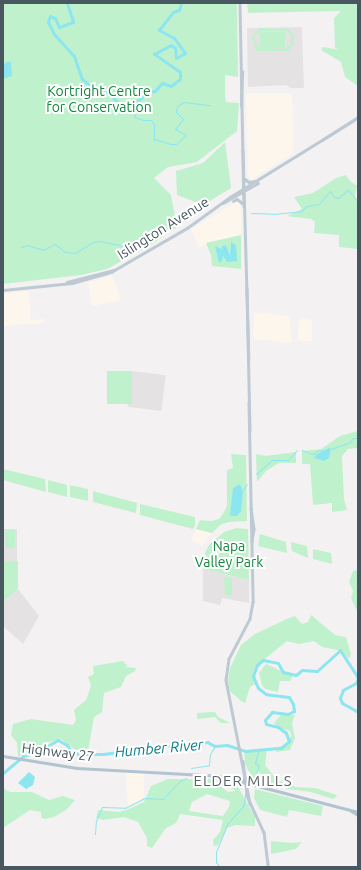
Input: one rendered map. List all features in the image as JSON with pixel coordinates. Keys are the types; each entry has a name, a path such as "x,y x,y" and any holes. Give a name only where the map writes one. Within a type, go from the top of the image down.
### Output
{"main road":[{"path":"240,3 244,176 243,191"},
{"name":"Islington Avenue","path":"3,290 91,279 137,259 358,117"},
{"path":"243,150 246,286 249,293 248,359 253,606 249,621 230,656 226,677 226,691 239,740 250,804 264,832 268,867"},
{"path":"244,176 249,182 260,180"},
{"name":"Islington Avenue","path":"222,204 227,203 243,191"},
{"path":"227,203 239,200 244,208"},
{"name":"Highway 27","path":"3,756 26,761 77,768 176,772 230,778 358,812"},
{"name":"Highway 27","path":"350,811 358,815"}],"shaded area":[{"path":"302,27 304,88 291,88 286,85 248,87 247,28"},
{"path":"246,93 292,93 294,153 252,179 248,177"},
{"path":"238,201 241,206 241,235 199,247 191,229"},
{"path":"112,275 121,300 92,306 88,283"},
{"path":"29,291 31,320 44,319 44,323 3,326 3,294"},
{"path":"254,312 289,316 292,343 253,339"},
{"path":"301,318 312,320 312,341 298,341 298,322"},
{"path":"132,371 166,375 161,411 128,407"},
{"path":"3,529 17,529 17,562 3,562"},
{"path":"196,529 212,533 202,546 191,539"},
{"path":"203,569 249,580 249,603 222,598 220,605 203,601"},
{"path":"18,589 39,616 23,644 3,626 3,602"},
{"path":"126,773 144,773 144,796 138,804 128,807"}],"green space":[{"name":"Kortright Centre for Conservation","path":"3,3 237,3 238,77 225,75 225,95 226,102 239,103 237,131 197,162 168,167 154,178 171,195 177,227 149,246 107,269 81,275 3,284"},
{"path":"247,3 358,3 358,86 345,77 341,62 321,50 323,47 340,50 335,48 334,18 341,11 248,13"},
{"path":"260,28 289,29 294,36 293,45 288,51 256,51 252,37","holes":["260,31 287,31 291,35 291,44 284,49 258,47 254,37"]},
{"path":"260,32 285,32 285,48 260,48"},
{"path":"225,142 231,188 203,205 177,195 176,171 203,163"},
{"path":"346,175 350,181 357,186 355,196 358,206 358,249 339,247 339,235 314,233 315,222 311,219 287,216 302,209 294,197 313,193 336,178"},
{"path":"241,235 241,269 212,266 211,255 206,243"},
{"path":"107,371 132,371 132,404 107,404"},
{"path":"358,431 358,448 348,449 342,456 344,499 347,510 332,512 332,503 313,505 310,464 302,464 302,451 321,449 340,436"},
{"path":"296,452 296,463 279,463 266,471 257,482 256,454 266,456"},
{"path":"231,454 246,455 247,521 229,522 220,525 212,533 196,529 200,520 211,521 219,519 227,506 227,470 233,468"},
{"path":"3,469 45,479 46,492 3,480"},
{"path":"48,480 67,485 67,497 48,492"},
{"path":"70,485 88,489 88,501 70,497"},
{"path":"93,491 137,503 136,513 93,502"},
{"path":"140,504 195,517 195,525 193,529 140,515"},
{"name":"Napa Valley Park","path":"236,528 248,529 249,580 203,569 205,553 209,545 224,532"},
{"path":"5,530 15,530 15,548 5,548"},
{"path":"260,534 286,542 287,553 258,546"},
{"path":"291,542 307,546 308,558 292,551"},
{"path":"313,549 331,553 332,564 313,559"},
{"path":"18,561 18,589 3,602 3,562"},
{"path":"358,570 358,624 357,611 351,598 353,591 349,582 353,571"},
{"path":"224,577 232,578 232,595 225,595"},
{"path":"311,615 335,635 346,637 351,654 349,659 342,651 322,647 314,641 299,644 287,641 256,666 254,671 257,683 250,687 245,703 230,691 228,682 230,668 241,645 255,634 289,618 295,616 302,624 308,622"},
{"path":"123,661 128,666 124,667 136,668 135,671 126,676 121,687 104,693 102,712 94,717 88,751 78,752 61,739 46,743 18,757 17,743 11,735 13,724 31,719 73,725 76,720 74,710 86,700 91,686 88,677 94,674 93,666"},
{"path":"266,664 293,676 290,681 280,681 278,692 265,689 262,685 259,673"},
{"path":"215,712 218,717 230,723 221,723 215,717 197,719 197,713"},
{"path":"281,715 295,715 292,723 295,738 290,750 276,752 276,749 287,746 291,736 290,731 277,727 274,723"},
{"path":"267,750 265,765 277,780 296,787 315,788 337,795 336,797 333,799 311,792 288,789 251,777 245,763 244,752"},
{"path":"168,779 211,779 228,792 236,791 226,785 238,787 255,817 255,826 236,825 227,828 218,845 214,846 213,840 220,832 223,820 180,814 176,823 166,828 152,848 147,846 147,838 138,822 124,817 103,820 96,818 98,810 119,812 144,802 151,786","holes":["207,794 230,801 229,807 223,816 189,811 192,802"]},
{"path":"3,788 10,792 32,792 49,800 63,796 75,800 66,810 54,817 44,819 41,817 41,812 30,810 3,828"},
{"path":"255,789 323,806 321,816 289,810 287,817 260,810 254,798"},
{"path":"271,841 292,843 302,842 296,849 271,854"}],"water":[{"path":"7,62 11,62 12,76 3,79 3,65"},
{"path":"231,242 236,245 237,261 227,262 223,256 222,261 219,263 215,246 222,249 222,246 226,245 230,256"},
{"path":"329,448 331,449 329,458 324,461 314,458 317,454"},
{"path":"240,484 243,492 241,511 237,516 232,516 230,515 233,488"},
{"path":"29,772 35,777 33,785 26,789 18,783"}],"waterway":[{"path":"67,3 73,22 59,27 55,18 50,16 48,22 54,34 74,56 82,79 98,92 109,93 121,106 130,107 147,93 155,91 162,83 171,86 180,79 180,72 154,54 171,45 175,48 176,58 185,53 174,38 159,30 173,12 179,10 181,3"},
{"path":"140,100 134,117 143,120 151,120 154,124 154,139 170,144 176,144 186,135 175,129 183,119 176,112 177,106 184,102 210,105"},
{"path":"251,213 274,214 301,211 307,206 319,204 330,191 334,197 338,198 348,190 358,202"},
{"path":"21,247 27,245 43,250 55,244 65,252 75,253 93,242 100,241 132,248"},
{"path":"331,449 350,442 353,438 358,438"},
{"path":"256,474 272,460 288,460 297,450"},
{"path":"302,450 313,454 319,450 327,451"},
{"path":"243,490 247,484"},
{"name":"Humber River","path":"3,773 23,756 37,752 58,740 67,745 71,751 79,754 103,754 176,745 192,746 207,742 215,746 227,745 245,751 281,748 289,741 286,733 278,727 266,724 265,720 272,712 288,714 294,711 293,704 289,697 266,694 258,688 253,676 257,665 263,660 278,663 283,672 296,675 302,670 317,671 340,650 358,678 356,683 343,690 340,698 342,703 358,712"},
{"path":"191,768 209,765 210,754 215,746"},
{"path":"255,778 259,766 255,763 259,749"},
{"path":"95,834 96,821 102,807 125,808 145,798 163,799 180,781 186,778"},
{"path":"220,867 216,862 216,852 228,823 244,805 245,793"}],"district":[{"name":"ELDER MILLS","path":"243,781"}]}
